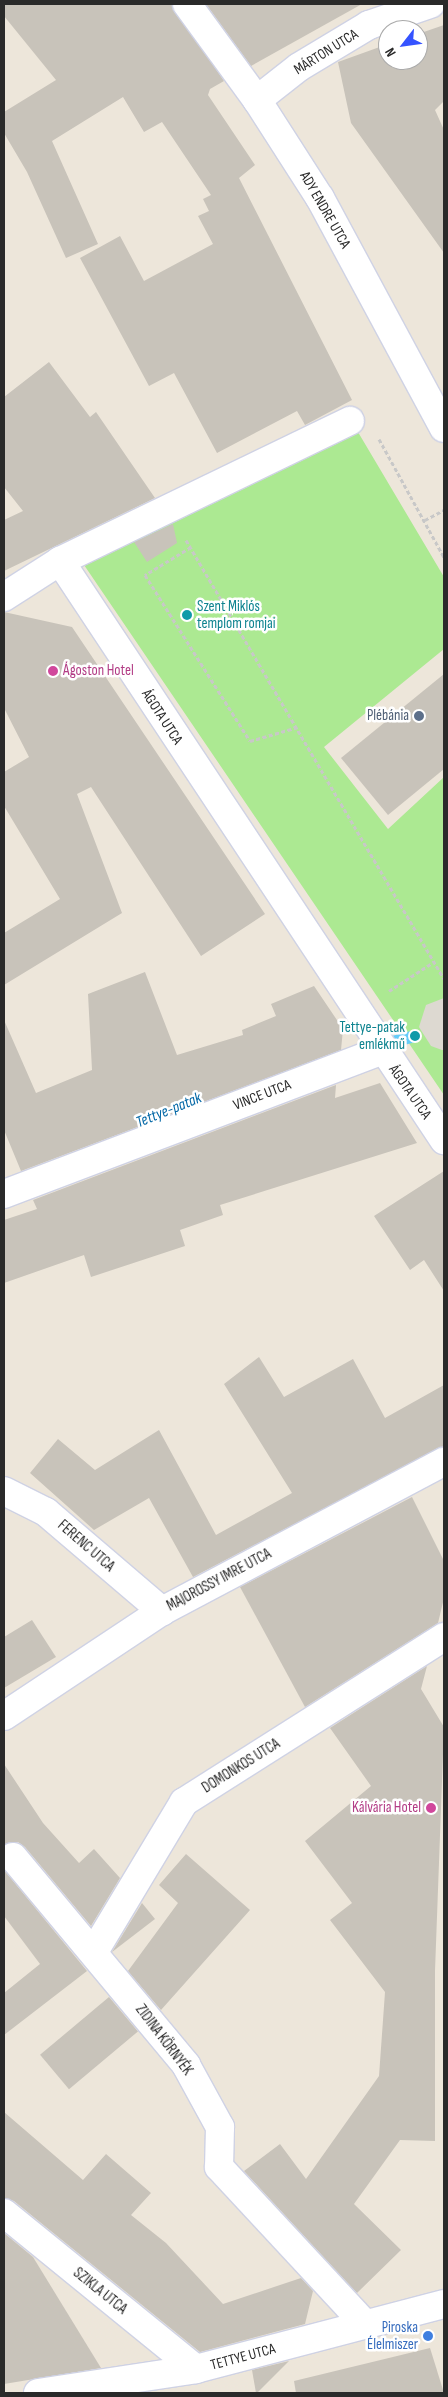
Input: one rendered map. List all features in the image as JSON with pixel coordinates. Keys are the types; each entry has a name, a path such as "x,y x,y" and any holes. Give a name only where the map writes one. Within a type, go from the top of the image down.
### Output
{"street":[{"name":"ADY ENDRE UTCA","path":"187,4 257,100 320,198 444,428"},
{"name":"MÁRTON UTCA","path":"257,100 299,67 369,25 430,4"},
{"path":"4,597 60,561 350,421"},
{"name":"ÁGOTA UTCA","path":"60,561 381,1051 444,1140"},
{"name":"VINCE UTCA","path":"4,1194 381,1051"},
{"name":"MAJOROSSY IMRE UTCA","path":"4,1716 162,1611 444,1462"},
{"name":"FERENC UTCA","path":"4,1491 46,1512 162,1611"},
{"name":"DOMONKOS UTCA","path":"95,1950 184,1802 444,1638"},
{"name":"ZIDINA KÖRNYÉK","path":"13,1857 95,1950 186,2065 220,2127 219,2167 364,2323"},
{"name":"SZIKLA UTCA","path":"4,2213 196,2369"},
{"name":"TETTYE UTCA","path":"38,2393 196,2369 364,2323 444,2304"}],"path":[{"path":"350,421 364,412 444,557"},
{"path":"170,508 190,547 298,726 316,765 432,964 444,979"},
{"path":"425,520 444,510"},
{"path":"190,547 145,575 250,741 298,726"},
{"path":"356,1012 432,964"}],"green space":[{"path":"355,427 444,577 444,649 324,747 388,829 444,777 444,1095 82,562"}],"shaded area":[{"path":"444,998 444,1050 442,1050 431,1046 419,1027 426,1005"}],"building":[{"path":"4,4 172,4 224,81 210,89 208,95 255,165 239,178 352,400 305,425 297,411 217,453 174,373 149,386 80,258 120,236 144,281 213,244 198,216 209,211 203,199 211,195 162,122 144,132 123,97 52,141 98,244 66,258 27,172 4,133 4,112 56,80 4,16"},
{"path":"206,4 362,4 251,66"},
{"path":"444,25 444,101 435,110 444,130 444,253 351,123 338,62 378,48 378,70 428,70 428,31"},
{"path":"49,362 90,417 96,412 155,498 4,571 4,520 23,511 4,487 4,397"},
{"path":"173,524 177,543 147,562 134,542"},
{"path":"4,612 72,627 265,914 201,956 91,787 77,794 122,913 4,985 4,933 60,899 4,806 4,772 29,757 4,708"},
{"name":"Plébánia","path":"444,674 444,769 388,815 341,758"},
{"path":"145,972 177,1055 243,1035 242,1030 276,1016 271,1004 314,986 343,1029 341,1050 21,1171 4,1130 4,1020 36,1093 92,1070 88,994"},
{"path":"380,1083 417,1143 220,1205 223,1215 180,1230 185,1246 91,1277 84,1255 4,1283 4,1220 37,1209 33,1200 336,1085 335,1098"},
{"path":"444,1171 444,1291 424,1260 410,1270 374,1216"},
{"path":"259,1357 284,1397 353,1359 385,1418 444,1385 444,1446 193,1577 149,1498 94,1530 30,1473 58,1439 95,1470 159,1430 216,1535 292,1493 224,1384"},
{"path":"412,1497 444,1561 444,1598 438,1623 305,1707 240,1587"},
{"path":"32,1620 56,1657 4,1688 4,1637"},
{"path":"427,1666 421,1689 444,1727 435,1971 435,2141 400,2140 354,2204 401,2250 357,2293 244,2171 280,2144 306,2179 379,2076 385,1992 330,1920 352,1903 305,1841 371,1786 330,1728"},
{"path":"4,1764 43,1823 79,1863 94,1849 120,1878 91,1926 25,1847 18,1842 4,1845"},
{"path":"186,1854 250,1910 161,2010 128,1971 178,1903 159,1885"},
{"path":"4,1870 87,1971 4,2035 4,1993 40,1964 4,1916"},
{"path":"142,1903 155,1919 112,1952"},
{"path":"109,1997 138,2031 69,2089 40,2055"},
{"path":"4,2112 83,2180 106,2154 151,2193 131,2215 166,2243 223,2304 301,2278 313,2291 305,2324 200,2352 14,2201 4,2198"},
{"path":"4,2233 33,2257 101,2368 4,2384"},
{"path":"430,2348 444,2393 296,2393 294,2381"},
{"path":"289,2361 257,2393 256,2393 252,2370"}],"waterway":[{"name":"Tettye-patak","path":"385,1044 415,1036"}],"place":[{"name":"Szent Miklós templom romjai","path":"187,615"},
{"name":"Ágoston Hotel","path":"53,671"},
{"name":"Plébánia","path":"419,716"},
{"name":"Tettye-patak emlékmű","path":"415,1036"},
{"name":"Kálvária Hotel","path":"431,1808"},
{"name":"Piroska Élelmiszer","path":"428,2336"}]}
